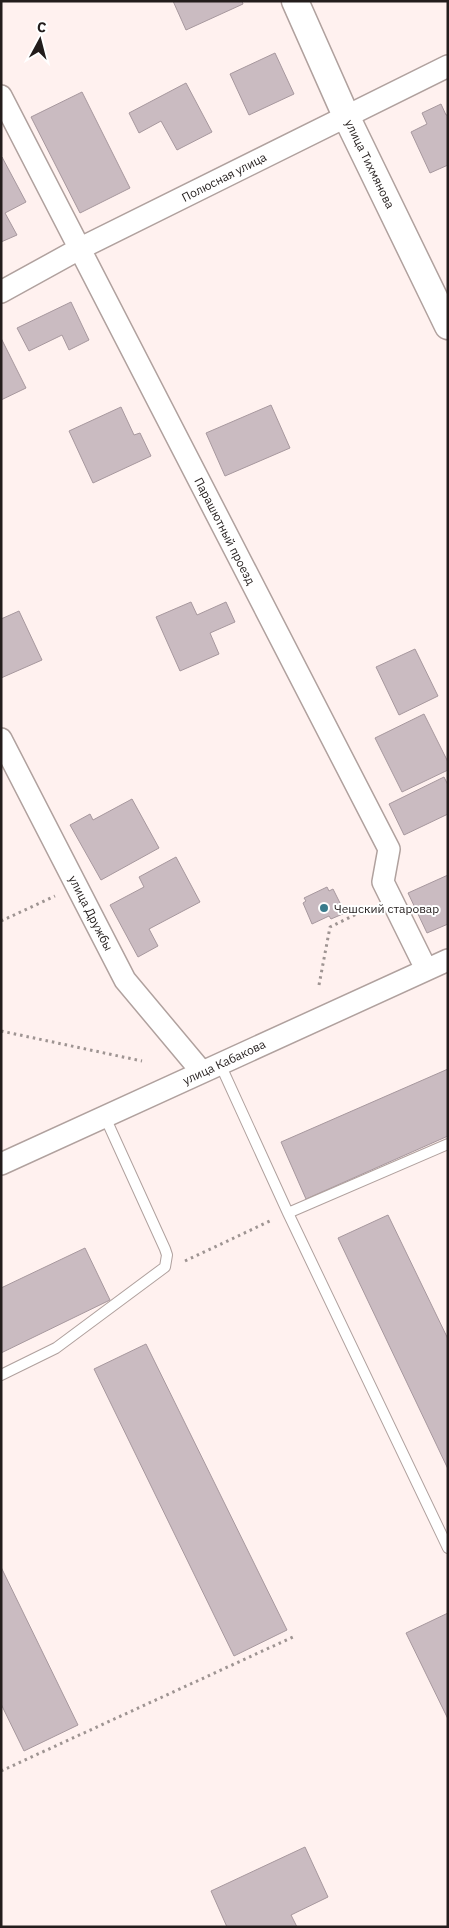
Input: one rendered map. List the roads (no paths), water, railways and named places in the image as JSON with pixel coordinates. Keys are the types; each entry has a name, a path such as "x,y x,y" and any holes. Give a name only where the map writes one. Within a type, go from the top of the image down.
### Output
{"street":[{"name":"улица Тихмянова","path":"295,1 346,116 448,326"},
{"name":"Полюсная улица","path":"1,292 79,250 448,66"},
{"name":"Парашютный проезд","path":"1,96 389,848 384,882 426,969"},
{"name":"улица Дружбы","path":"1,739 125,980 211,1068"},
{"name":"улица Кабакова","path":"1,1164 448,960"}],"lane":[{"path":"211,1068 288,1213 448,1548"},
{"path":"1,1375 56,1348 165,1267 167,1261 165,1249 105,1117"},
{"path":"288,1213 448,1144"}],"place":[{"name":"Чешский старовар","path":"324,908"}]}
